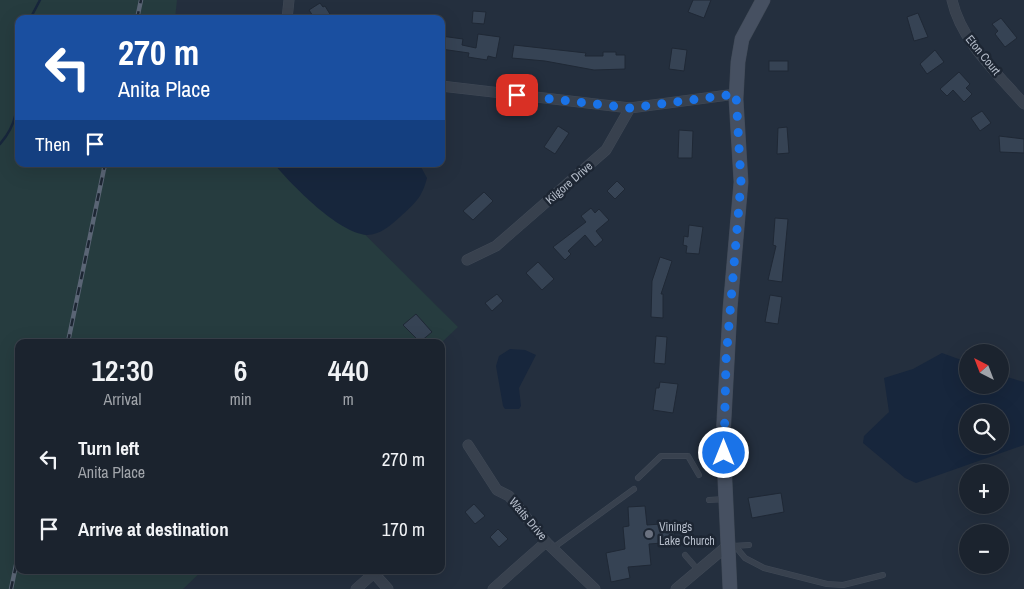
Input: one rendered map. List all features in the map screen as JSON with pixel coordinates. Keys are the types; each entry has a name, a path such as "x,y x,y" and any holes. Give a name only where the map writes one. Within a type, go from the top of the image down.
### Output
{"street":[{"path":"287,15 289,0"},
{"path":"730,589 731,546 725,499 723,438 726,360 741,182 736,94 742,39 763,0"},
{"name":"Eton Court","path":"952,0 958,20 970,40 1024,104"},
{"path":"445,86 630,108 736,94"},
{"name":"Kilgore Drive","path":"467,260 496,246 606,150 630,108"},
{"name":"Waits Drive","path":"468,446 497,490 509,496 550,545 595,589"},
{"path":"493,589 550,545"},
{"path":"676,589 731,546"},
{"path":"356,589 371,574"},
{"path":"375,574 388,589"}],"lane":[{"path":"638,478 661,456 688,456 699,475"},
{"path":"550,545 634,489"},
{"path":"709,500 725,499"},
{"path":"731,546 749,545"},
{"path":"731,546 745,558 764,568 827,584 843,584 883,575"},
{"path":"685,555 698,570"}],"green space":[{"path":"0,0 177,0 175,15 15,15 15,167 297,167 458,327 445,339 15,339 15,574 199,574 183,589 0,589"}],"water":[{"path":"277,167 421,167 427,178 420,195 410,208 385,229 372,235 355,232 343,226 316,207"},
{"path":"510,349 525,350 536,355 519,388 521,406 519,409 505,409 503,406 496,366 499,356"},
{"path":"942,353 959,359 959,394 1009,394 1009,378 1024,382 1024,445 1009,450 1009,404 959,404 959,454 998,454 970,464 959,464 959,468 916,483 905,478 863,443 864,436 889,412 884,378 913,369"}],"building":[{"path":"693,0 711,0 704,18 688,12"},
{"path":"320,3 323,7 325,6 331,15 312,15 309,10"},
{"path":"473,11 486,12 484,24 472,23"},
{"path":"918,13 928,37 914,41 907,17"},
{"path":"1001,18 1017,38 1005,47 995,34 998,31 992,24"},
{"path":"478,34 500,37 496,58 488,56 487,60 468,57 469,53 445,50 445,37 463,39 462,45 476,48"},
{"path":"514,45 586,53 585,56 603,56 603,52 616,52 616,55 625,55 625,69 594,70 545,61 512,58"},
{"path":"672,48 687,50 684,71 669,69"},
{"path":"935,50 944,62 927,74 920,64"},
{"path":"769,61 788,61 788,71 769,71"},
{"path":"959,72 970,84 966,88 972,94 964,102 953,90 947,96 940,89"},
{"path":"982,111 991,123 980,131 971,118"},
{"path":"558,126 569,133 555,154 544,147"},
{"path":"787,127 789,153 777,154 778,128"},
{"path":"679,130 693,131 692,158 678,158"},
{"path":"999,136 1024,139 1024,153 1000,152"},
{"path":"617,181 625,189 615,199 607,191"},
{"path":"484,192 493,201 473,220 463,211"},
{"path":"591,208 595,213 599,209 609,220 596,231 603,240 595,247 585,235 568,251 571,254 565,260 553,247 586,222 581,216"},
{"path":"775,218 788,219 782,282 768,280 776,246 773,245"},
{"path":"689,225 703,227 699,254 686,253 687,246 683,245 684,236 688,237"},
{"path":"660,257 672,261 661,294 663,294 663,318 651,317 652,281"},
{"path":"538,262 554,279 542,290 526,273"},
{"path":"497,294 503,301 492,311 485,303"},
{"path":"770,295 782,297 778,324 765,322"},
{"path":"416,314 432,332 424,339 417,339 403,325"},
{"path":"656,336 667,337 665,364 654,363"},
{"path":"660,382 678,384 673,413 653,410 656,388 659,388"},
{"path":"781,493 784,512 752,518 748,498"},
{"path":"474,504 485,516 475,524 465,512"},
{"name":"Vinings Lake Church","path":"645,506 647,525 674,523 675,542 649,544 651,565 628,567 630,578 611,582 606,553 625,549 623,527 629,526 628,507"},
{"path":"498,529 508,539 499,547 490,537"}],"waterway":[{"path":"32,15 40,0"},
{"path":"0,144 9,132 15,116"}],"railway":[{"path":"138,15 141,0"},
{"path":"69,339 104,167"},
{"path":"11,589 15,570"}],"place":[{"name":"Vinings Lake Church","path":"649,534"}],"route":[{"path":"517,95 630,108 736,94 741,182 726,360 724,453"}]}
